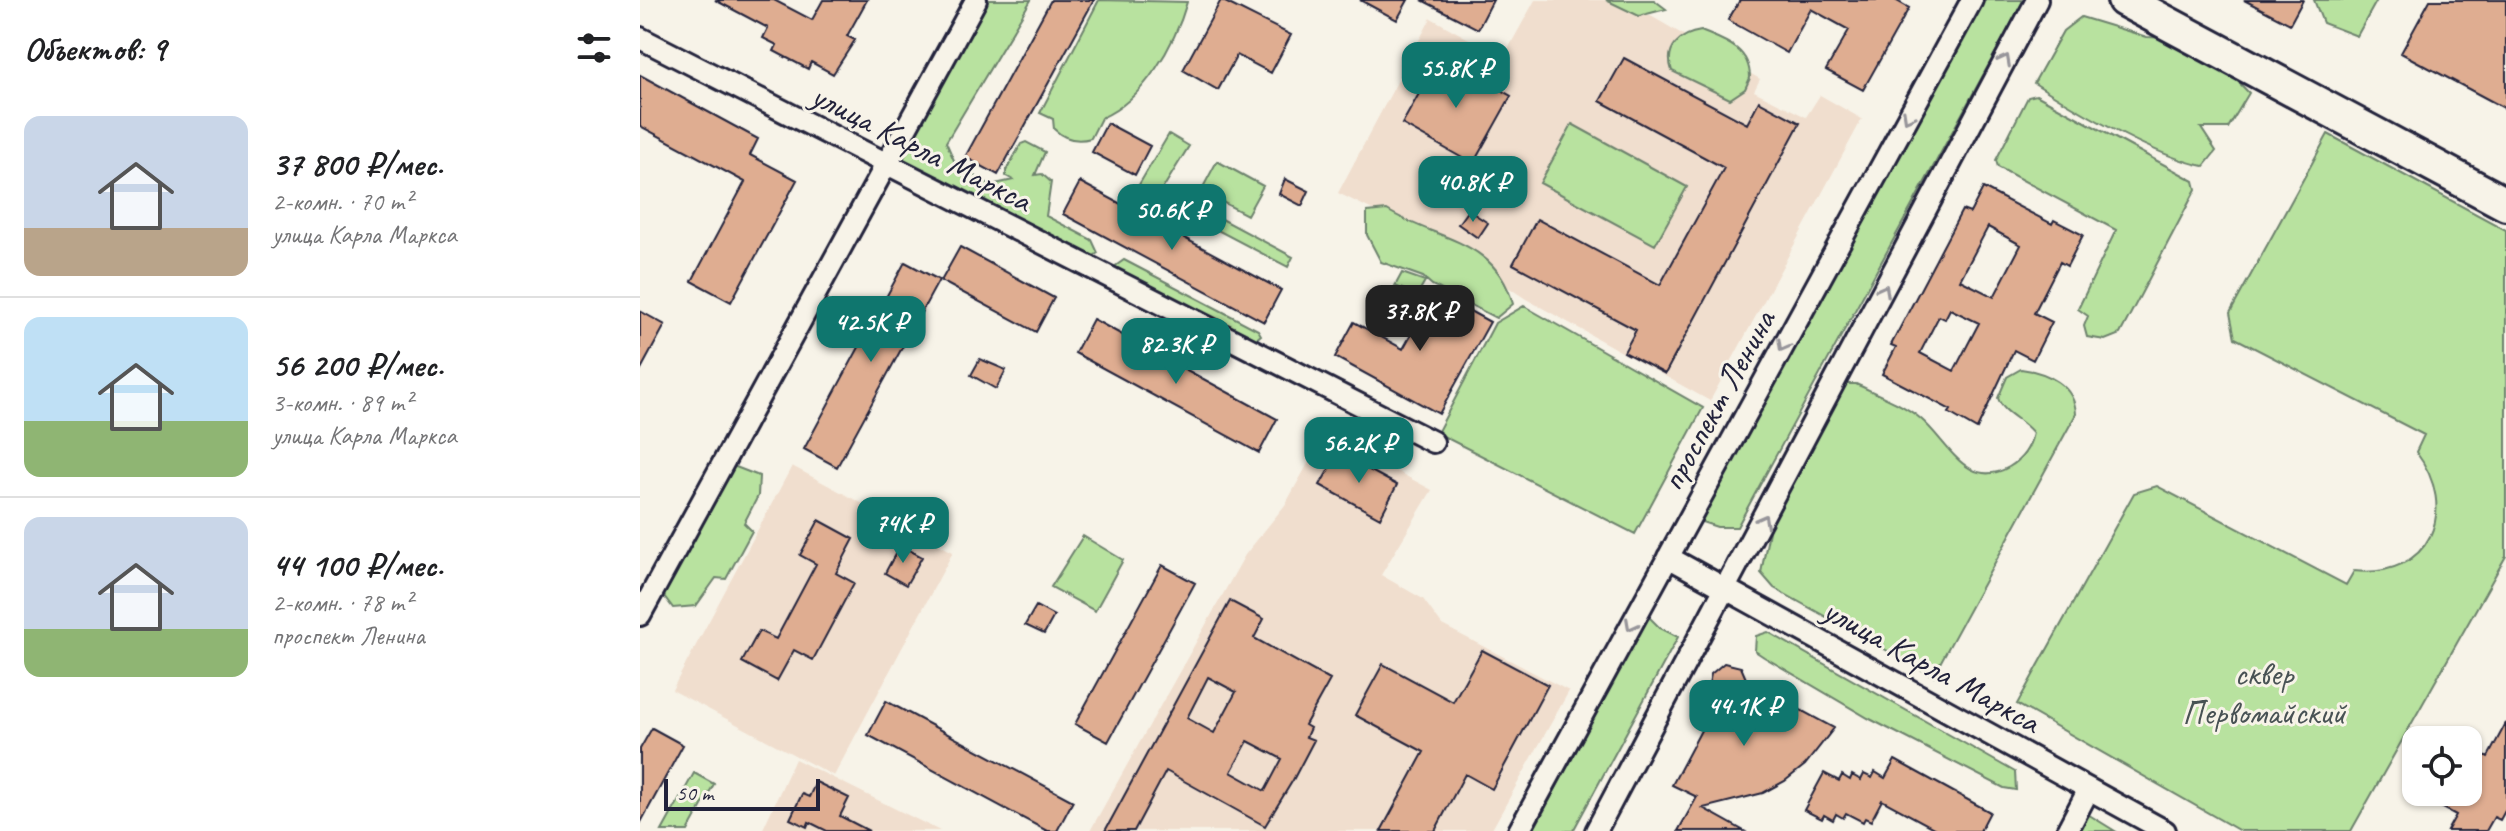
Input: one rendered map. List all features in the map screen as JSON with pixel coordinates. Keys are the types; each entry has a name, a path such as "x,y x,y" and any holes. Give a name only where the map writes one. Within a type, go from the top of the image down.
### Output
{"main road":[{"path":"2124,0 2506,204"}],"street":[{"path":"640,615 976,0"},
{"name":"проспект Ленина","path":"1519,831 1972,0"},
{"path":"1596,831 2037,0"},
{"name":"улица Карла Маркса","path":"640,38 1433,442"},
{"name":"улица Карла Маркса","path":"1668,557 2165,831"},
{"path":"2067,831 2089,789"}],"shaded area":[{"path":"1535,0 1623,0 1760,79 1754,91 1806,117 1820,95 1862,119 1710,401 1526,299 1444,245 1338,193 1431,18 1503,58"},
{"path":"1325,433 1432,490 1381,575 1423,599 1442,625 1569,691 1491,831 1090,831 1245,555 1285,505"},
{"path":"792,466 953,552 834,776 672,690"},
{"path":"795,759 940,831 762,831"}],"green space":[{"path":"980,0 1031,0 946,142 956,165 991,185 1013,180 1006,176 1006,171 1021,144 1026,142 1045,152 1035,175 1042,174 1051,182 1046,216 1092,240 1098,253 1088,260 898,159"},
{"path":"1099,0 1187,2 1175,35 1144,84 1117,110 1101,118 1091,138 1071,139 1054,129 1053,119 1040,113"},
{"path":"1606,0 1654,0 1666,9 1639,16"},
{"path":"1982,0 2024,0 1737,527 1717,527 1702,522 1707,503"},
{"path":"2314,0 2377,0 2357,36 2323,23"},
{"path":"2081,17 2147,37 2174,38 2221,64 2249,93 2228,128 2201,128 2216,151 2204,166 2140,143 2034,83 2063,31"},
{"path":"1701,31 1734,47 1746,59 1750,78 1745,89 1730,99 1672,71 1672,49 1686,35"},
{"path":"2036,95 2194,181 2196,189 2120,334 2105,340 2087,337 2084,326 2088,316 2078,309 2116,230 1998,167 1996,160 2028,97"},
{"path":"1572,124 1687,187 1655,245 1540,183"},
{"path":"1169,134 1189,146 1157,198 1137,188"},
{"name":"сквер Первомайский","path":"2328,134 2506,230 2506,556 2410,726 2402,726 2402,741 2351,831 2240,831 2017,704 2134,493 2157,486 2346,585 2354,571 2380,571 2402,564 2419,552 2430,536 2436,517 2436,496 2429,474 2416,452 2424,435 2235,338 2230,313"},
{"path":"1217,161 1263,186 1247,215 1201,191"},
{"path":"1190,202 1293,257 1288,267 1185,213"},
{"path":"1387,210 1478,253 1493,266 1504,282 1513,304 1496,318 1432,285 1423,277 1381,262 1367,235 1367,212"},
{"path":"1124,260 1258,330 1261,335 1255,340 1117,275 1114,267"},
{"path":"1402,273 1425,281 1417,295 1395,286"},
{"path":"1524,306 1703,408 1635,534 1437,433 1495,323"},
{"path":"2021,369 2040,373 2058,382 2071,395 2076,414 1933,676 1774,588 1761,573 1771,521 1846,384 1856,384 1906,409 1921,419 1959,461 1981,473 1994,473 2018,460 2032,438 2033,433 2004,408 1998,398 2007,377"},
{"path":"728,464 759,476 758,496 744,523 752,531 726,579 716,578 696,606 673,608 664,596 660,573"},
{"path":"1083,536 1123,560 1095,611 1051,587"},
{"path":"1648,616 1660,628 1678,637 1573,831 1533,831"},
{"path":"1768,632 2015,772 2016,790 2004,788 1868,718 1764,657 1755,651 1756,636"},
{"path":"694,773 714,784 688,831 662,831"},
{"path":"2086,813 2115,831 2069,831"}],"building":[{"path":"715,0 774,0 812,20 823,0 867,0 847,36 855,40 833,74 811,62 808,69 774,51 777,45 763,38 768,28"},
{"path":"1051,0 1094,0 998,175 965,157"},
{"path":"1221,0 1291,35 1271,73 1237,55 1218,90 1183,70"},
{"path":"1360,0 1408,0 1397,20"},
{"path":"1422,0 1493,0 1478,29"},
{"path":"1740,0 1895,0 1909,8 1863,90 1826,70 1849,30 1811,9 1787,53 1728,20"},
{"path":"2244,0 2303,0 2290,24"},
{"path":"2430,0 2506,0 2506,109 2401,53"},
{"path":"1440,56 1511,96 1473,164 1402,124"},
{"path":"1624,58 1747,124 1759,101 1800,123 1665,374 1624,352 1636,330 1513,264 1537,219 1660,285 1724,168 1600,101"},
{"path":"640,75 758,139 750,155 797,180 731,302 692,281 745,182 640,126"},
{"path":"1107,123 1150,146 1135,175 1092,152"},
{"path":"1285,179 1309,191 1302,206 1279,194"},
{"path":"1080,182 1281,290 1264,322 1063,214"},
{"path":"1983,188 2052,224 2054,220 2083,235 2067,266 2060,262 2034,313 2052,322 2033,360 2014,350 1977,429 1949,413 1951,410 1882,374 1896,347 1891,345 1962,210 1970,213","holes":["1988,227 2021,245 1994,297 1960,280","1950,309 1979,323 1954,371 1920,353 1939,316 1945,319"]},
{"path":"1468,210 1488,223 1478,238 1458,224"},
{"path":"960,247 1054,298 1036,332 941,281"},
{"path":"905,262 939,280 837,467 804,449"},
{"path":"1435,292 1490,322 1439,414 1335,357 1354,322 1403,349"},
{"path":"640,311 665,325 640,371"},
{"path":"1093,319 1277,419 1259,453 1075,353"},
{"path":"980,359 1006,370 996,389 971,375"},
{"path":"1338,453 1397,485 1380,518 1320,485"},
{"path":"819,520 854,539 836,573 854,583 813,660 794,650 777,681 742,662 759,631 776,639 816,564 800,555"},
{"path":"900,545 922,557 906,585 885,573"},
{"path":"1162,565 1195,583 1108,742 1075,724"},
{"path":"1230,601 1264,619 1254,638 1330,680 1305,725 1310,728 1306,737 1314,740 1265,826 1166,771 1134,831 1105,831","holes":["1208,677 1236,692 1214,733 1187,718","1248,741 1282,759 1265,791 1231,772"]},
{"path":"1036,606 1054,616 1044,634 1025,625"},
{"path":"1482,650 1548,685 1492,789 1465,774 1435,831 1381,831 1424,752 1355,715 1383,664 1453,702"},
{"path":"1724,663 1741,667 1747,681 1834,728 1805,765 1785,781 1763,793 1703,808 1744,831 1678,831 1697,797 1672,785 1716,702 1709,684 1711,674"},
{"path":"886,701 1073,801 1057,831 1047,831 868,735"},
{"path":"2506,723 2506,809 2500,820 2494,817 2486,831 2447,831 2456,815 2440,806 2482,806 2482,754 2488,757"},
{"path":"652,728 683,745 640,824 640,749"},
{"path":"1895,760 1990,812 1980,831 1939,831 1882,800 1871,821 1865,818 1863,822 1846,813 1843,818 1836,814 1833,820 1824,815 1822,819 1804,810 1824,773 1839,781 1842,775 1850,780 1852,775 1861,780 1864,774 1872,778 1875,772 1885,778"},
{"path":"816,782 849,798 840,816 869,831 827,831 809,822 807,827 790,819 802,794 809,797"}]}
